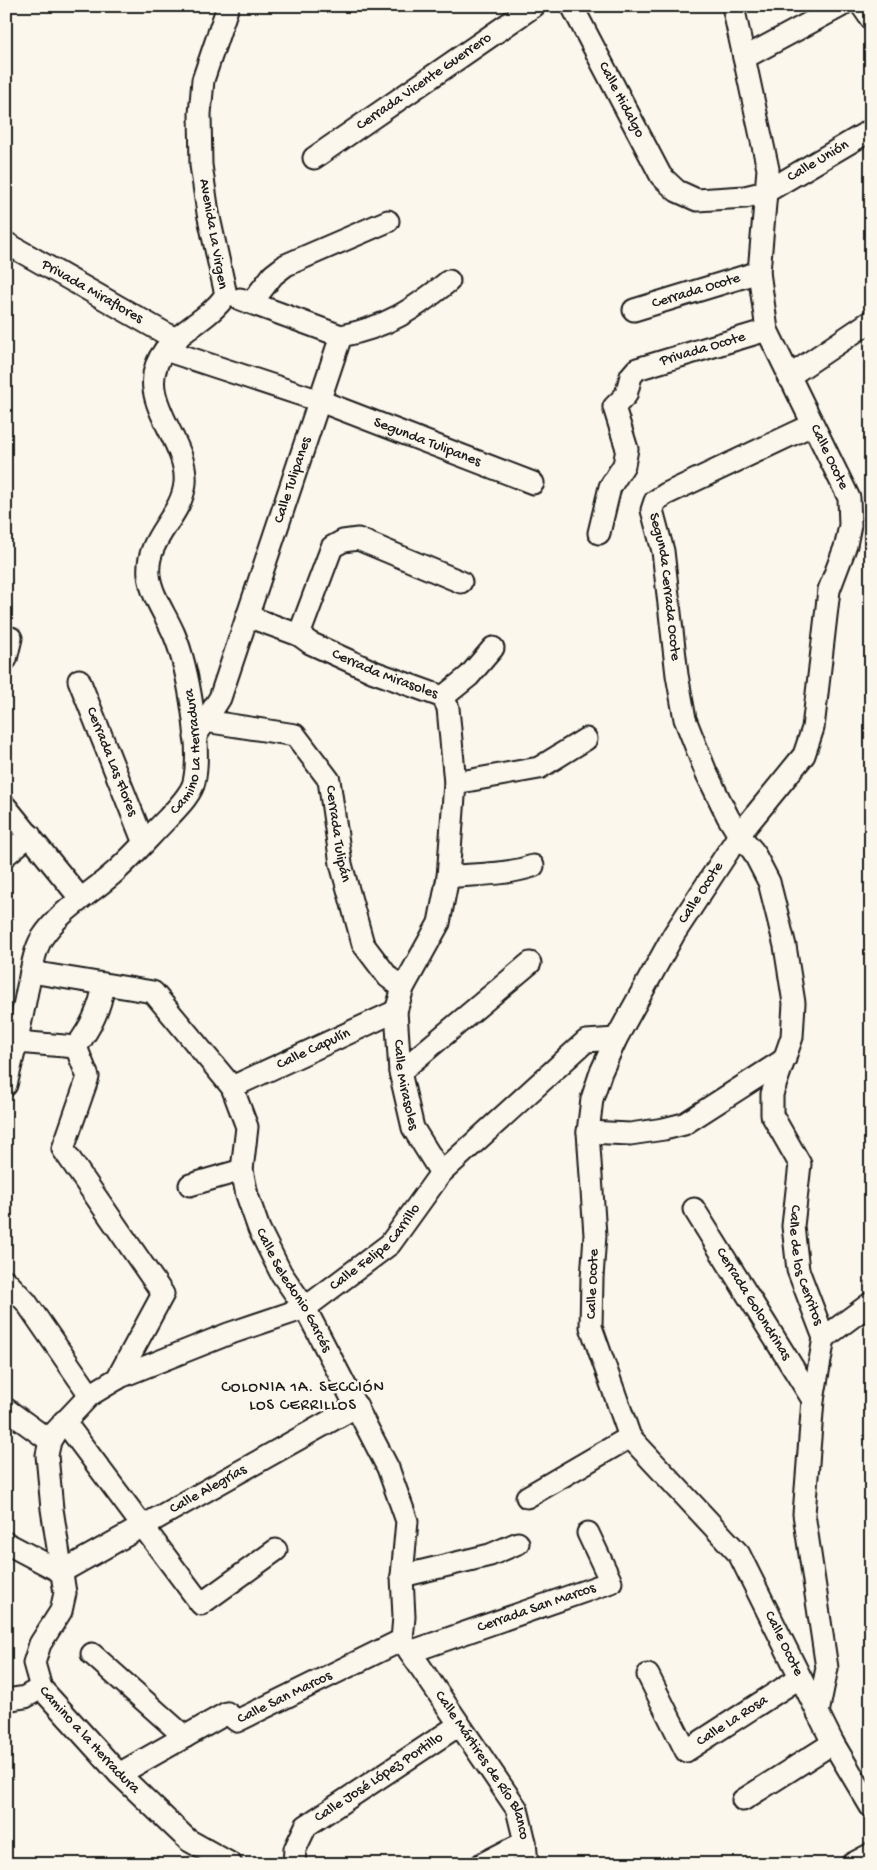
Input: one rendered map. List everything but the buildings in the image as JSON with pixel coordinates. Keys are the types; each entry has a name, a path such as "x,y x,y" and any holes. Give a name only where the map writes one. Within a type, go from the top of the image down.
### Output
{"street":[{"name":"Avenida La Virgen","path":"171,345 217,308 226,295 208,214 201,165 200,114 203,80 228,6"},
{"name":"Cerrada Vicente Guerrero","path":"314,158 534,6"},
{"name":"Calle Hidalgo","path":"572,6 643,145 661,176 677,191"},
{"name":"Calle Ocote","path":"732,6 768,169 760,272 766,330 849,498 850,525 846,545 829,590 813,728 804,754 739,835 674,934 616,1039 592,1099 588,1132 595,1236 591,1328 630,1437 739,1554 799,1678 833,1743 871,1807"},
{"path":"744,58 840,6"},
{"path":"862,6 871,19"},
{"name":"Calle Unión","path":"677,191 697,200 745,197 766,192 871,130"},
{"path":"252,302 273,275 286,265 388,221"},
{"name":"Privada Miraflores","path":"6,243 171,345 320,401"},
{"name":"Cerrada Ocote","path":"634,310 760,272"},
{"path":"226,295 252,302 340,336 393,321 410,311 450,281"},
{"path":"788,377 871,321"},
{"name":"Privada Ocote","path":"599,533 610,487 624,465 627,449 614,407 626,395 631,376 637,369 766,330"},
{"name":"Calle Tulipanes","path":"200,729 220,698 340,336"},
{"name":"Camino La Herradura","path":"6,1085 31,972 40,941 57,918 115,872 144,843 179,806 193,785 200,729 175,636 159,604 149,575 151,553 164,527 180,506 186,482 180,450 156,402 155,375 171,345"},
{"name":"Segunda Tulipanes","path":"320,401 533,483"},
{"name":"Segunda Cerrada Ocote","path":"739,835 706,772 685,719 677,675 663,551 652,510 655,501 666,494 812,425"},
{"path":"299,635 332,547 343,541 358,539 461,582"},
{"name":"Cerrada Mirasoles","path":"248,616 299,635 310,643 374,672 443,697 448,708 456,783 448,877 439,923 403,988"},
{"path":"443,697 469,676 493,648"},
{"name":"Cerrada Las Flores","path":"79,680 144,843"},
{"name":"Cerrada Tulipán","path":"200,729 295,735 329,780 340,864 363,944 388,977 403,988"},
{"path":"456,783 539,768 586,739"},
{"path":"6,807 80,898"},
{"path":"6,855 30,835"},
{"name":"Calle de los Cerritos","path":"739,835 754,851 769,882 785,946 794,1003 792,1037 772,1094 772,1115 800,1164 793,1226 798,1270 824,1338 813,1400 804,1514 827,1668 818,1713"},
{"path":"448,877 493,872 512,873 533,866"},
{"path":"400,1072 530,963"},
{"name":"Calle Seledonio Garcés","path":"31,972 153,992 232,1088 247,1127 242,1170 247,1195 259,1229 281,1273 305,1308 357,1406 388,1468 407,1521 402,1576 406,1646"},
{"path":"12,1054 76,1047 92,1026 102,999 104,984"},
{"name":"Calle Mirasoles","path":"403,988 396,1011 400,1072 413,1128 441,1173"},
{"name":"Calle Capulín","path":"232,1088 396,1011"},
{"name":"Calle Felipe Carrillo","path":"90,1395 117,1379 228,1334 305,1308 390,1244 441,1173 586,1041 616,1039"},
{"path":"76,1047 88,1077 63,1148 163,1294 117,1379"},
{"path":"588,1132 630,1134 684,1124 785,1059"},
{"path":"190,1185 242,1170"},
{"name":"Cerrada Golondrinas","path":"694,1209 813,1400"},
{"path":"6,1281 26,1302 90,1395 57,1431"},
{"path":"824,1338 871,1303"},
{"name":"Calle Alegrías","path":"61,1572 357,1406"},
{"path":"6,1409 57,1431 143,1527 201,1604 276,1550"},
{"name":"Camino a la Herradura","path":"57,1431 47,1455 65,1593 61,1611 40,1644 34,1663 41,1688 119,1774 188,1840 231,1864"},
{"path":"527,1497 630,1437"},
{"name":"Cerrada San Marcos","path":"406,1646 610,1582 588,1532"},
{"path":"6,1543 61,1572"},
{"path":"402,1576 490,1555 518,1543"},
{"name":"Calle Mártires de Río Blanco","path":"406,1646 517,1809 525,1842 482,1864"},
{"name":"Calle San Marcos","path":"119,1774 227,1713 237,1722 406,1646"},
{"path":"92,1654 184,1737"},
{"name":"Calle La Rosa","path":"648,1675 686,1750 799,1678"},
{"path":"6,1700 25,1697 41,1688"},
{"name":"Calle José López Portillo","path":"294,1864 295,1849 306,1826 458,1725"},
{"path":"743,1800 833,1743"},
{"path":"525,1842 527,1864"},
{"path":"852,1864 871,1854"}],"district":[{"name":"COLONIA 1A. SECCIÓN LOS CERRILLOS","path":"303,1397"}]}
